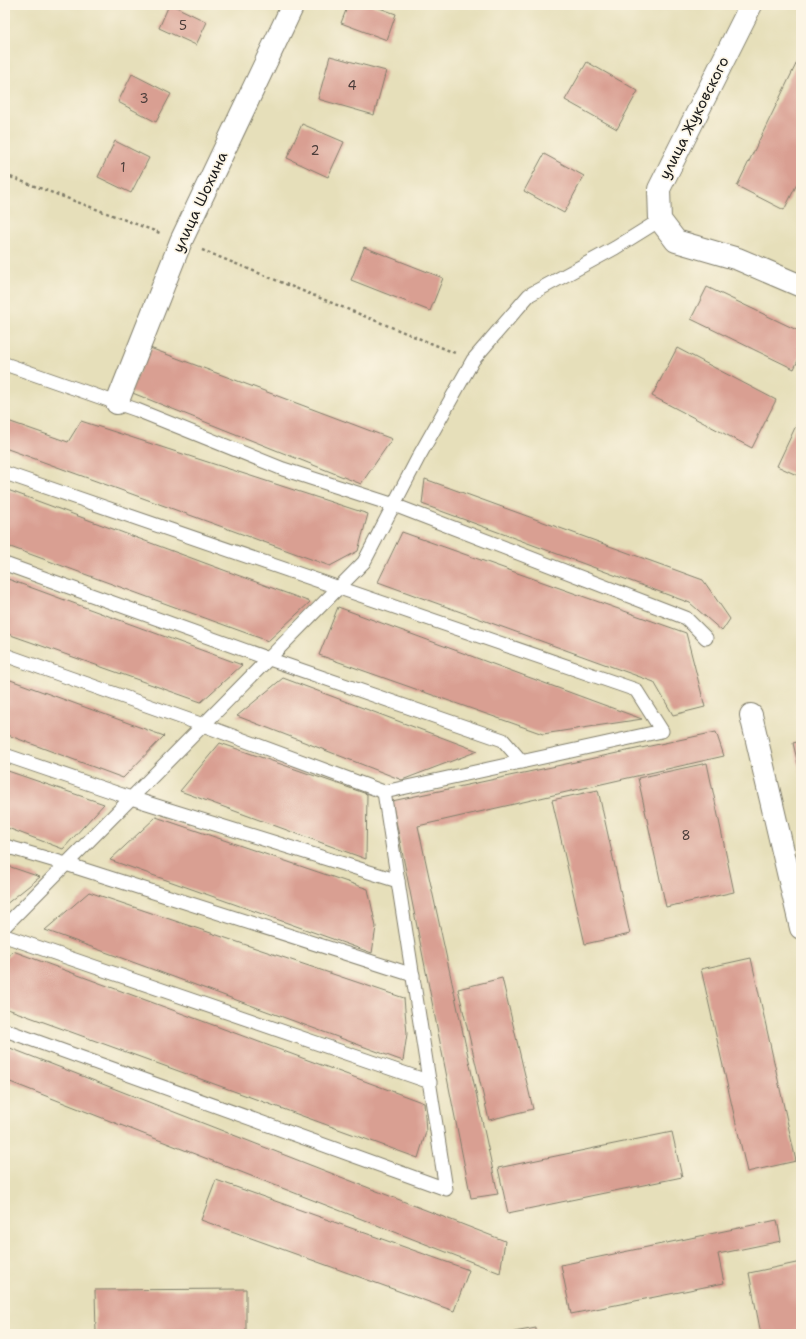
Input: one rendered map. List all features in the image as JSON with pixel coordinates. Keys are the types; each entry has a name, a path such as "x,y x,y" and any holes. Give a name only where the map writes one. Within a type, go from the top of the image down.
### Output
{"street":[{"name":"улица Шохина","path":"117,403 181,241 293,5"},
{"name":"улица Жуковского","path":"660,220 659,189 751,5"},
{"path":"660,220 676,241 738,259 801,286"},
{"path":"751,715 801,928"}],"lane":[{"path":"5,926 364,562 418,458 473,360 529,295 615,248 660,220"},
{"path":"5,364 117,403 283,469 394,505 686,618 706,638"},
{"path":"5,473 636,690 662,731 384,792 203,725 5,655"},
{"path":"5,564 269,659 503,740 522,762"},
{"path":"5,755 132,798 398,880"},
{"path":"5,1030 446,1188 384,792"},
{"path":"5,846 66,864 413,975"},
{"path":"5,936 430,1082"}],"path":[{"path":"5,175 181,241 473,360"}],"building":[{"path":"169,5 172,5 207,22 196,45 159,28"},
{"path":"348,5 371,5 396,14 387,40 341,23"},
{"path":"801,54 801,176 784,210 737,186"},
{"path":"330,56 386,71 374,115 318,99"},
{"path":"587,62 638,91 617,129 565,100"},
{"path":"132,74 171,94 156,122 118,102"},
{"path":"302,124 344,142 328,177 287,158"},
{"path":"115,141 149,158 131,193 98,177"},
{"path":"544,154 584,176 564,213 524,191"},
{"path":"364,247 443,278 430,311 351,280"},
{"path":"707,287 801,332 801,354 794,369 691,319"},
{"path":"150,348 392,439 361,484 130,392"},
{"path":"677,348 776,400 752,448 652,396"},
{"path":"801,415 801,477 777,466"},
{"path":"5,420 68,442 81,421 368,514 358,551 330,566 5,448"},
{"path":"425,479 703,580 730,619 722,631 690,603 422,504"},
{"path":"5,489 310,602 268,641 5,545"},
{"path":"402,532 686,633 705,707 673,715 654,682 378,582"},
{"path":"5,578 242,665 201,702 5,633"},
{"path":"338,607 642,719 543,734 319,655"},
{"path":"5,678 164,736 123,778 5,734"},
{"path":"283,678 478,751 402,780 237,716"},
{"path":"716,732 724,756 418,826 498,1194 471,1198 392,801"},
{"path":"801,741 801,772 800,772 793,743"},
{"path":"220,743 367,794 366,859 180,791"},
{"path":"707,763 734,892 666,907 638,778"},
{"path":"5,770 104,804 63,849 5,827"},
{"path":"598,790 630,934 585,944 552,800"},
{"path":"156,817 368,889 376,927 372,953 110,860"},
{"path":"5,865 40,877 5,905"},
{"path":"89,892 404,998 407,1034 403,1061 45,930"},
{"path":"13,951 424,1103 426,1132 418,1158 5,1008 5,960"},
{"path":"751,958 796,1161 747,1172 701,969"},
{"path":"502,978 533,1109 489,1120 458,989"},
{"path":"5,1046 505,1241 500,1273 5,1080"},
{"path":"672,1132 682,1177 508,1213 498,1168"},
{"path":"216,1180 469,1270 454,1311 201,1220"},
{"path":"777,1220 781,1241 718,1254 724,1283 571,1314 561,1265"},
{"path":"801,1262 801,1334 761,1334 749,1273"},
{"path":"246,1289 246,1334 96,1334 95,1290"},
{"path":"536,1328 536,1334 514,1334 514,1332"}]}
